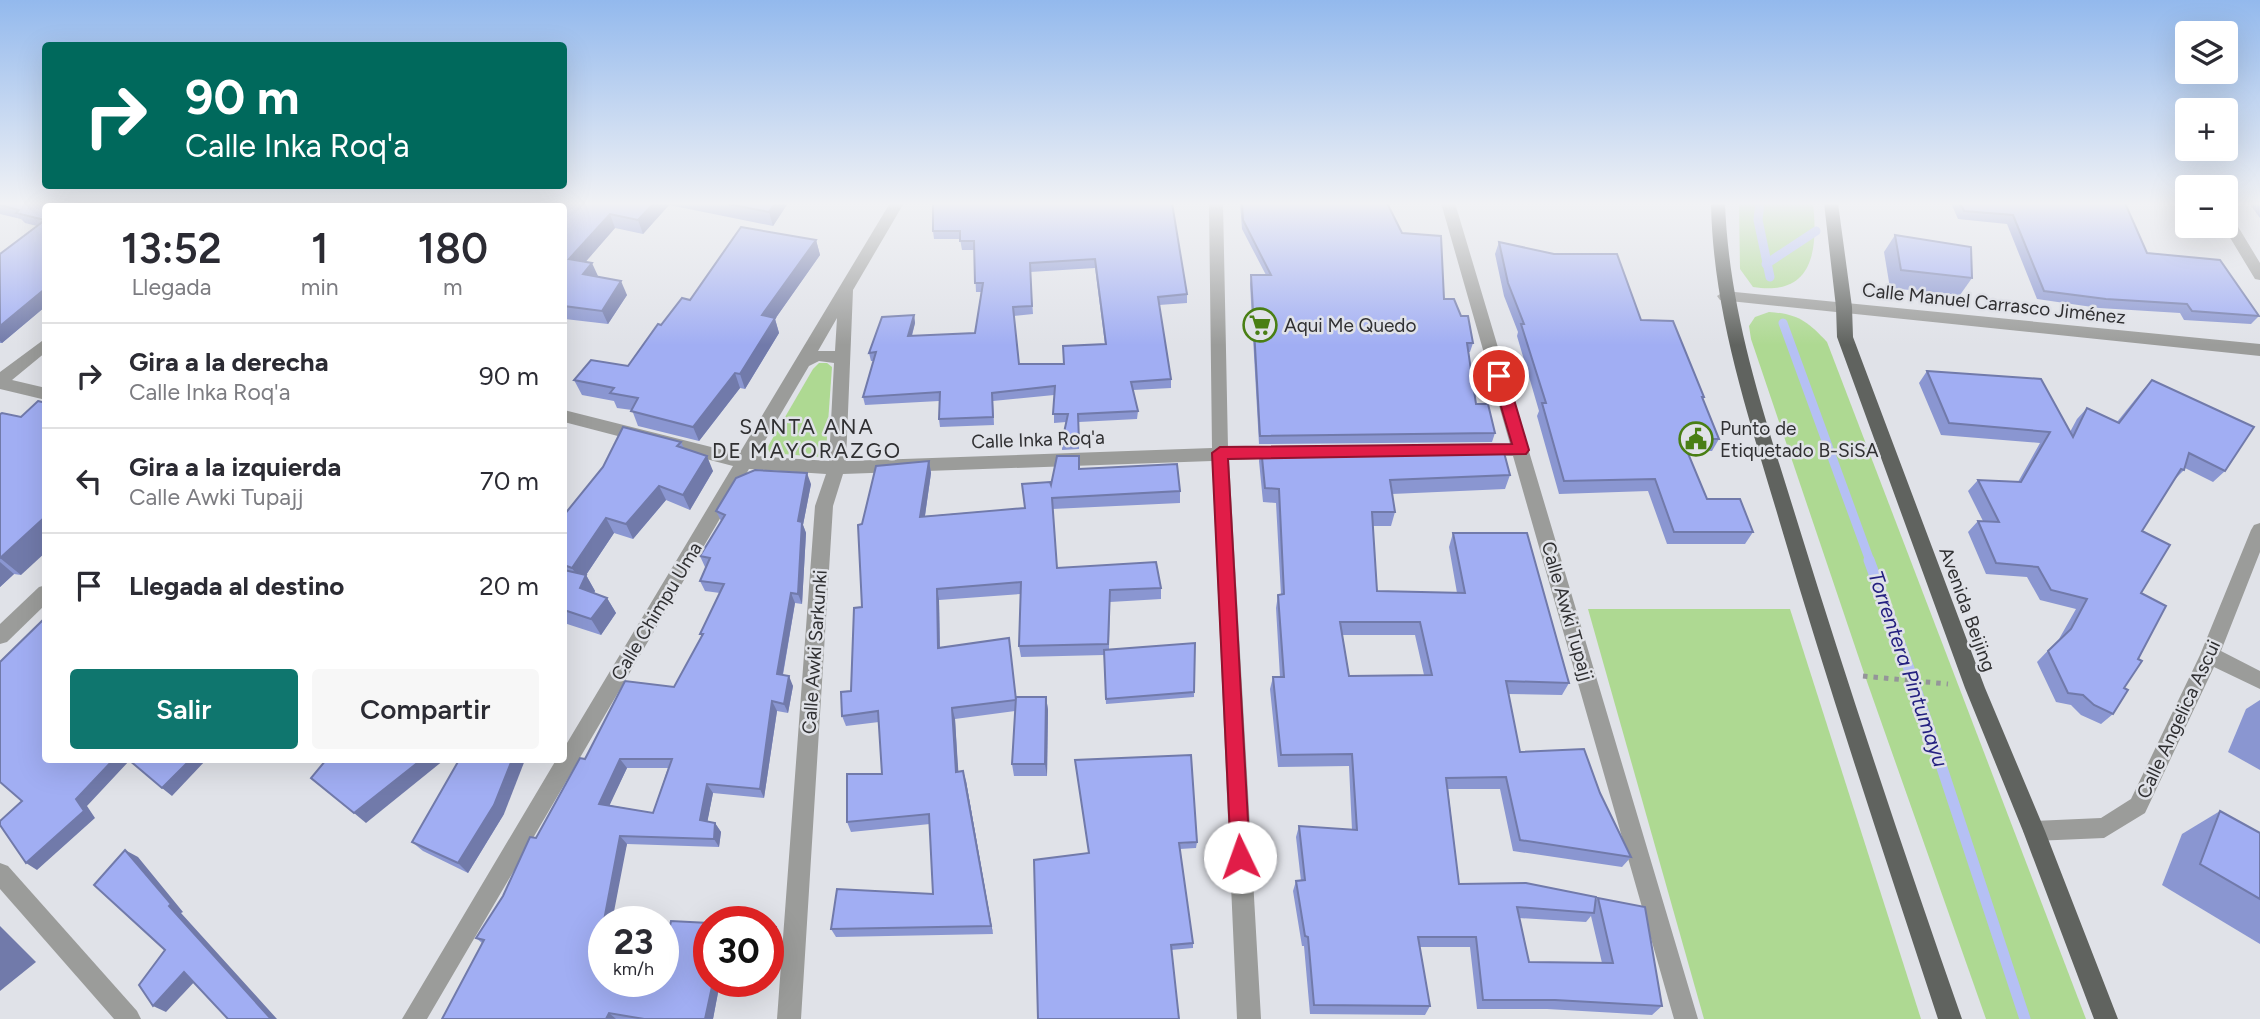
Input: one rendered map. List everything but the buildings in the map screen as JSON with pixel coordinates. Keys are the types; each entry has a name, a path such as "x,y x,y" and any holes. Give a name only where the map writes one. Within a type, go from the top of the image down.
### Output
{"main road":[{"path":"1722,251 1725,296 1738,353 1834,674 1950,1019"},
{"name":"Avenida Beijing","path":"1837,251 1845,337 1975,688 2034,831 2106,1019"}],"street":[{"name":"Calle Chimpu Uma","path":"567,761 868,251"},
{"path":"1217,251 1220,453 1249,1019"},
{"name":"Calle Awki Tupajj","path":"1462,251 1686,1019"},
{"path":"2245,251 2260,275"},
{"name":"Calle Awki Sarkunki","path":"789,1019 824,506 837,468 846,287"},
{"name":"Calle Manuel Carrasco Jiménez","path":"1725,296 2260,350"},
{"path":"0,382 42,345"},
{"path":"803,362 825,354 836,356 844,362"},
{"path":"0,382 42,393"},
{"name":"Calle Inka Roq'a","path":"567,417 744,462 837,468 1302,452"},
{"path":"1466,450 1521,450"},
{"name":"Calle Angelica Ascui","path":"2034,831 2104,828 2138,806 2210,655 2260,530"},
{"path":"0,636 42,596"},
{"path":"2210,655 2260,681"},
{"name":"Calle Chimpu Uma","path":"414,1019 566,763"},
{"path":"0,873 129,1019"}],"path":[{"path":"1895,677 1930,681"}],"green space":[{"path":"1740,251 1812,251 1808,266 1800,277 1789,285 1773,288 1753,287 1740,269"},
{"path":"1769,312 1801,320 1827,342 2086,1019 1986,1019 1865,676 1751,339 1749,326 1755,317"},
{"path":"819,363 827,363 832,367 826,451 821,457 770,453 767,448"},
{"path":"1588,609 1790,609 1921,1019 1704,1019"}],"waterway":[{"name":"Torrentera Pintumayu","path":"1764,251 1767,263"},
{"path":"1767,263 1786,251"},
{"name":"Torrentera Pintumayu","path":"1767,263 1770,277"},
{"name":"Torrentera Pintumayu","path":"1783,323 1870,561"},
{"name":"Torrentera Pintumayu","path":"1869,560 1912,677 2025,1019"}],"place":[{"name":"Aqui Me Quedo","path":"1260,325"},
{"name":"Punto de Etiquetado B-SiSA","path":"1696,439"}],"district":[{"name":"SANTA ANA DE MAYORAZGO","path":"807,439"}],"route":[{"path":"1240,857 1220,453 1521,450 1499,376"}]}
